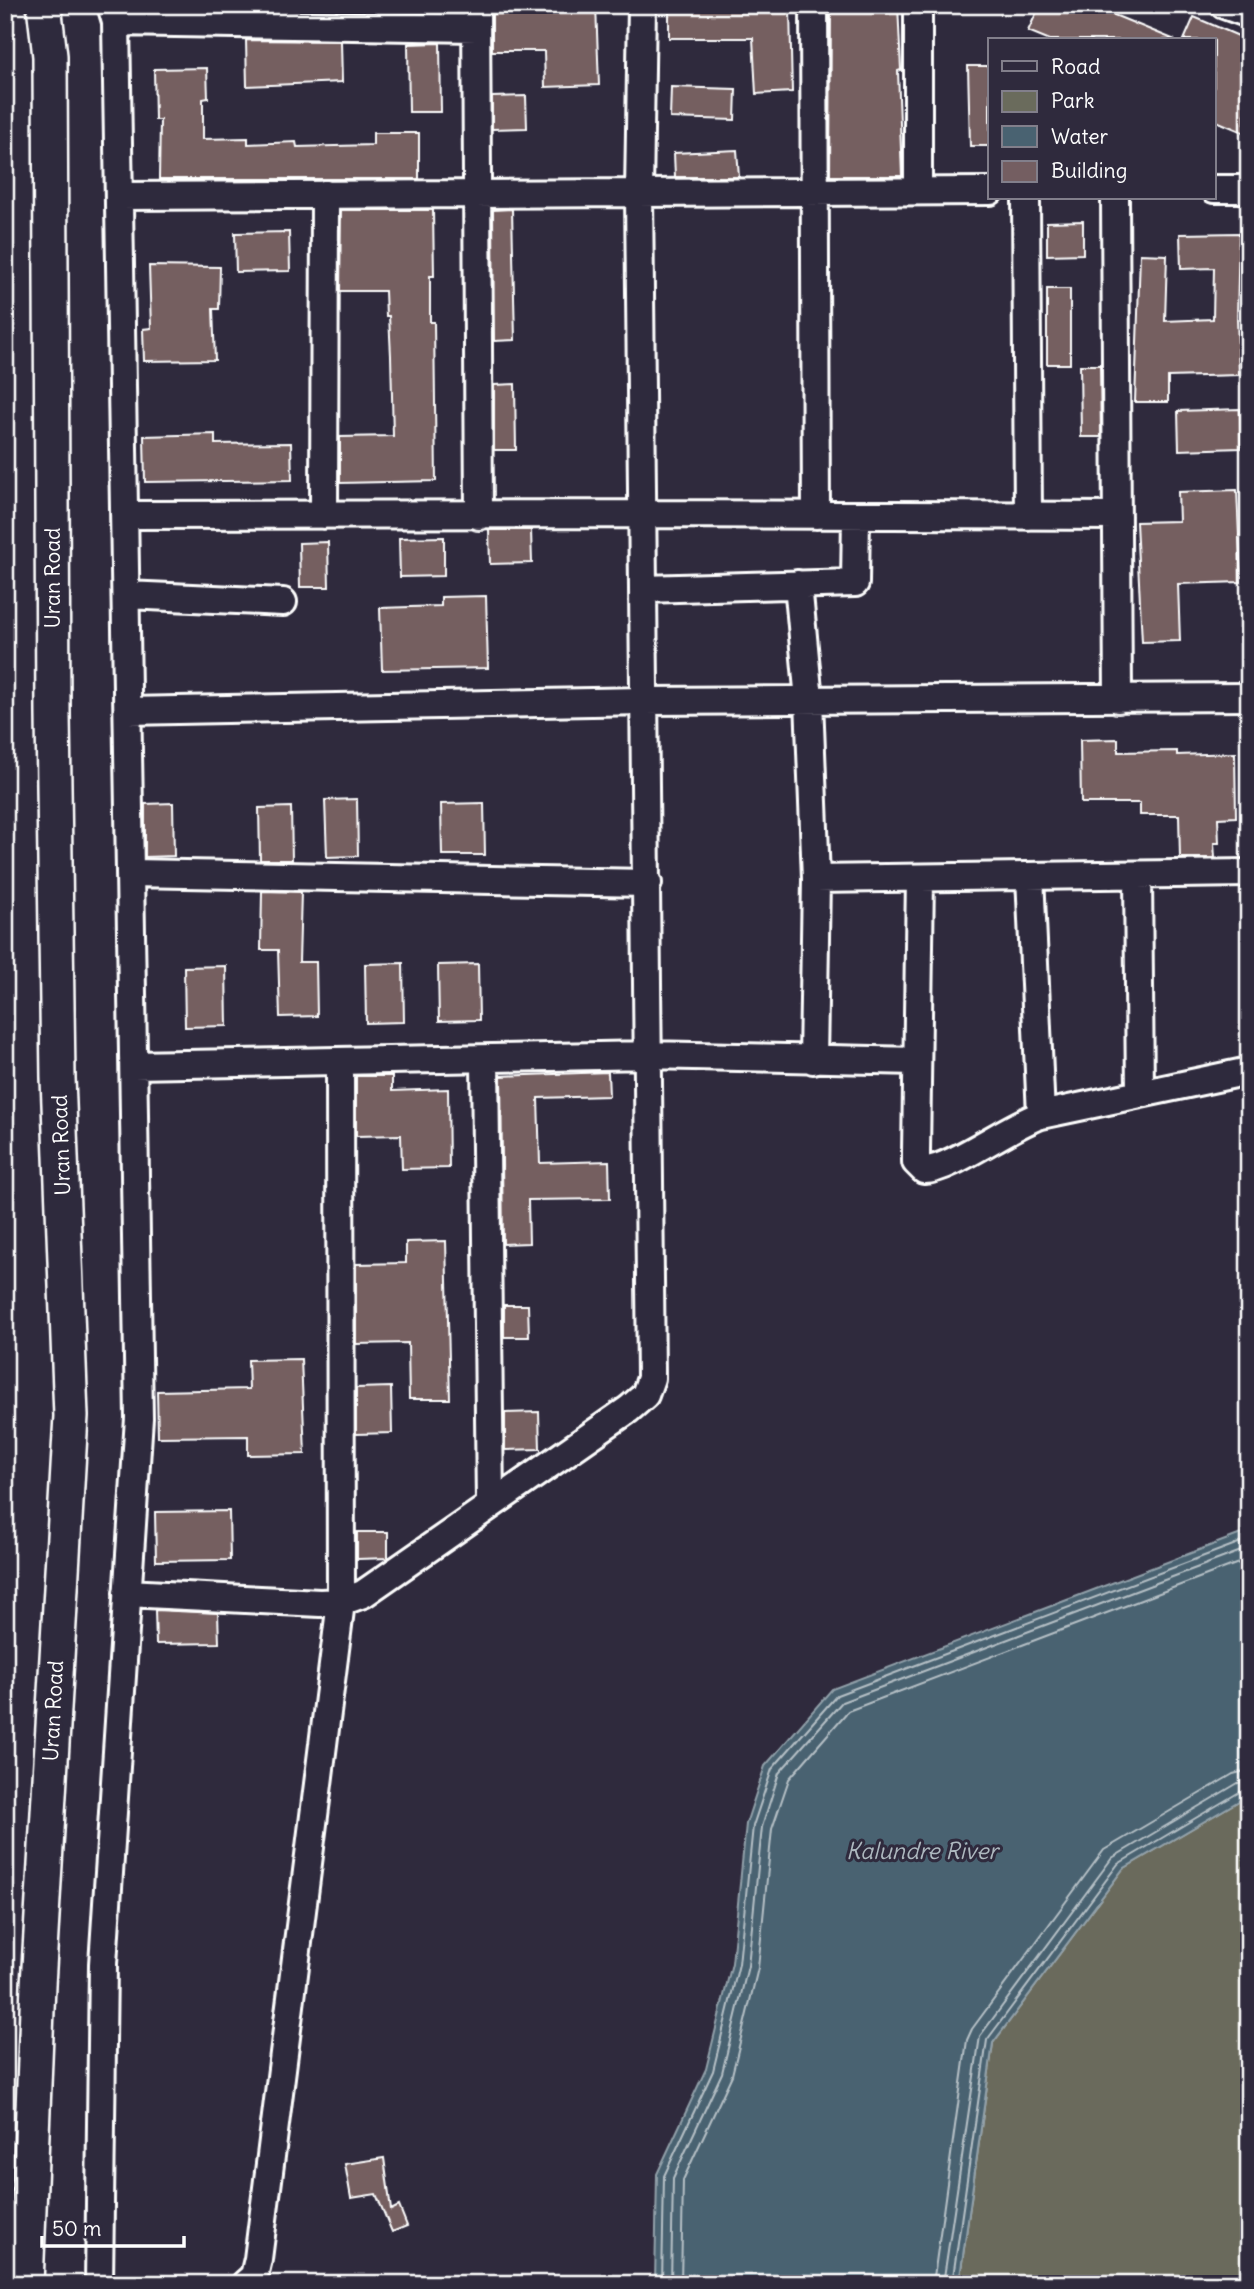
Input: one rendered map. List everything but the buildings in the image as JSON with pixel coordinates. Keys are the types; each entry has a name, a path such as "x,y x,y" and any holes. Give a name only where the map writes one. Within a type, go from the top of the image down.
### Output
{"main road":[{"name":"Uran Road","path":"26,2284 43,1886 71,1416 58,1078 52,700 50,57 44,5"}],"street":[{"path":"127,1593 320,1603 341,1602 363,1594 629,1409 645,1395 651,1378 639,193 642,5"},
{"path":"814,5 816,515"},
{"path":"918,5 918,191"},
{"path":"1224,5 1249,14"},
{"path":"99,2284 103,1964 139,1418 132,873 114,14 476,17 479,516"},
{"path":"1216,189 1249,189"},
{"path":"119,196 988,191"},
{"path":"324,515 325,194"},
{"path":"1026,200 1028,516"},
{"path":"1115,200 1118,699"},
{"path":"124,515 1117,516"},
{"path":"644,589 855,583 856,515"},
{"path":"798,584 809,700 816,879 813,1060"},
{"path":"126,595 282,602"},
{"path":"128,711 644,701 1249,697"},
{"path":"132,873 648,883"},
{"path":"816,879 1249,873"},
{"path":"1138,875 1140,1094"},
{"path":"1030,876 1041,1115"},
{"path":"920,878 916,1162 924,1170 940,1167 1023,1121 1041,1115 1249,1071"},
{"path":"134,1065 648,1055 917,1061"},
{"path":"485,1059 490,1504"},
{"path":"253,2281 341,1602 340,1062"}],"green space":[{"path":"1249,1795 1249,2284 959,2284 993,2043 1123,1869"}],"water":[{"name":"Kalundre River","path":"1249,1531 1249,1795 1123,1869 993,2043 959,2284 655,2284 657,2174 706,2069 732,1963 746,1824 765,1766 832,1689"}]}
